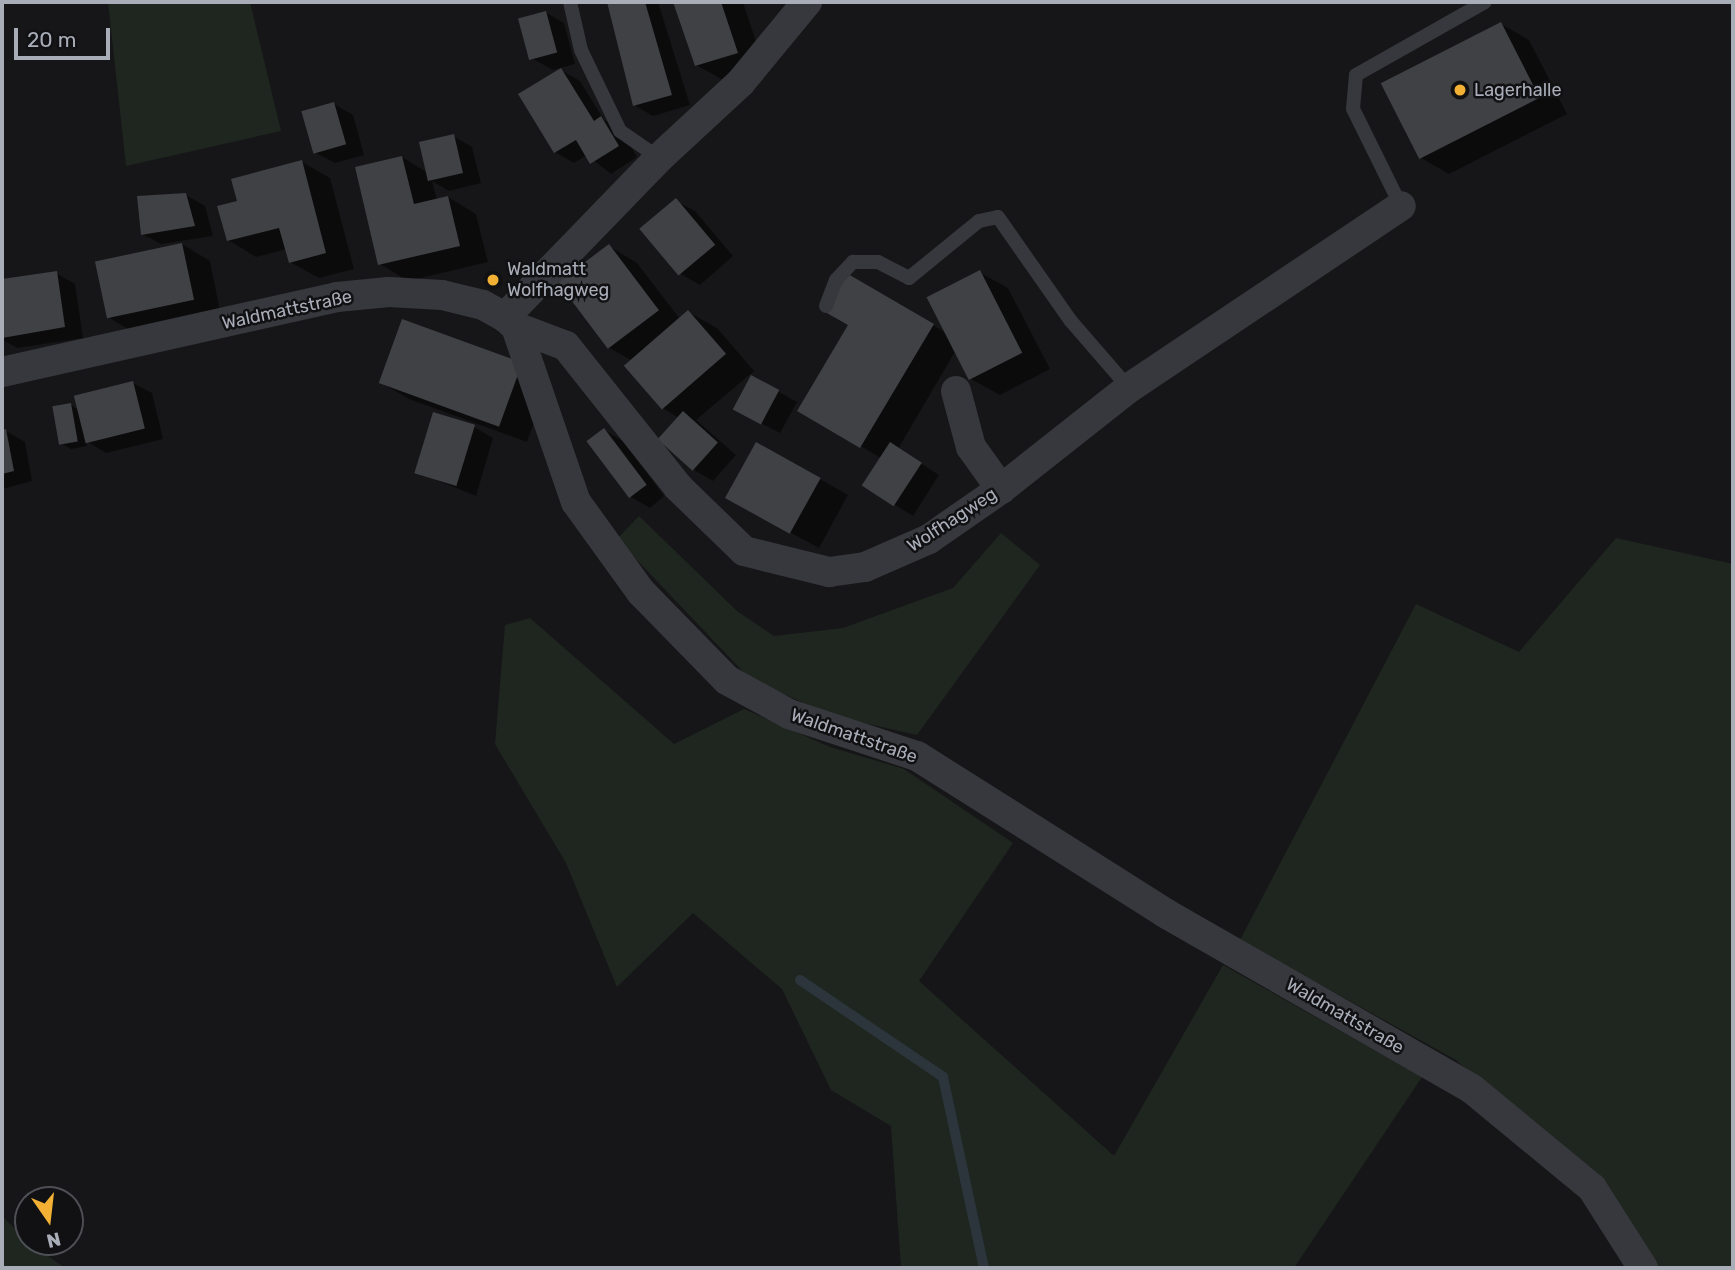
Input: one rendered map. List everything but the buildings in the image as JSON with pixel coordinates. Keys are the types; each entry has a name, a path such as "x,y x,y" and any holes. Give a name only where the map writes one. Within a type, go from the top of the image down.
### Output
{"street":[{"path":"511,322 659,158 741,82 807,2"},
{"name":"Wolfhagweg","path":"511,322 566,346 642,445 712,524 744,551 829,572 865,567 929,539 1001,489 1129,388 1401,206"},
{"name":"Waldmattstraße","path":"2,372 337,297 389,292 442,295 483,305 511,322 576,502 641,592 727,680 789,714 917,756 1165,914 1472,1089 1592,1188 1643,1268"},
{"path":"956,391 971,447 1001,489"}],"lane":[{"path":"570,2 582,50 620,131 659,158"},
{"path":"1401,206 1353,109 1356,75 1485,2"},
{"path":"826,306 836,280 853,262 877,262 909,278 979,221 998,217 1070,320 1129,388"}],"shaded area":[{"path":"108,2 250,2 281,131 126,166"},
{"path":"639,516 737,611 774,636 843,628 953,588 1001,533 1040,565 917,735 833,716 750,679 617,539"},
{"path":"1616,538 1733,564 1733,1268 1658,1268 1592,1188 1456,1060 1240,940 1416,604 1519,652"},
{"path":"530,618 674,744 744,709 830,747 904,769 1013,843 919,981 1114,1156 1223,965 1422,1077 1294,1268 901,1268 891,1126 831,1090 782,989 693,913 617,987 566,863 495,744 505,625"},
{"path":"2,1216 14,1228 14,1256 48,1256 65,1268 2,1268"}],"waterway":[{"path":"800,980 943,1077 984,1268"}],"place":[{"name":"Lagerhalle","path":"1460,90"},
{"name":"Waldmatt Wolfhagweg","path":"493,280"}]}
